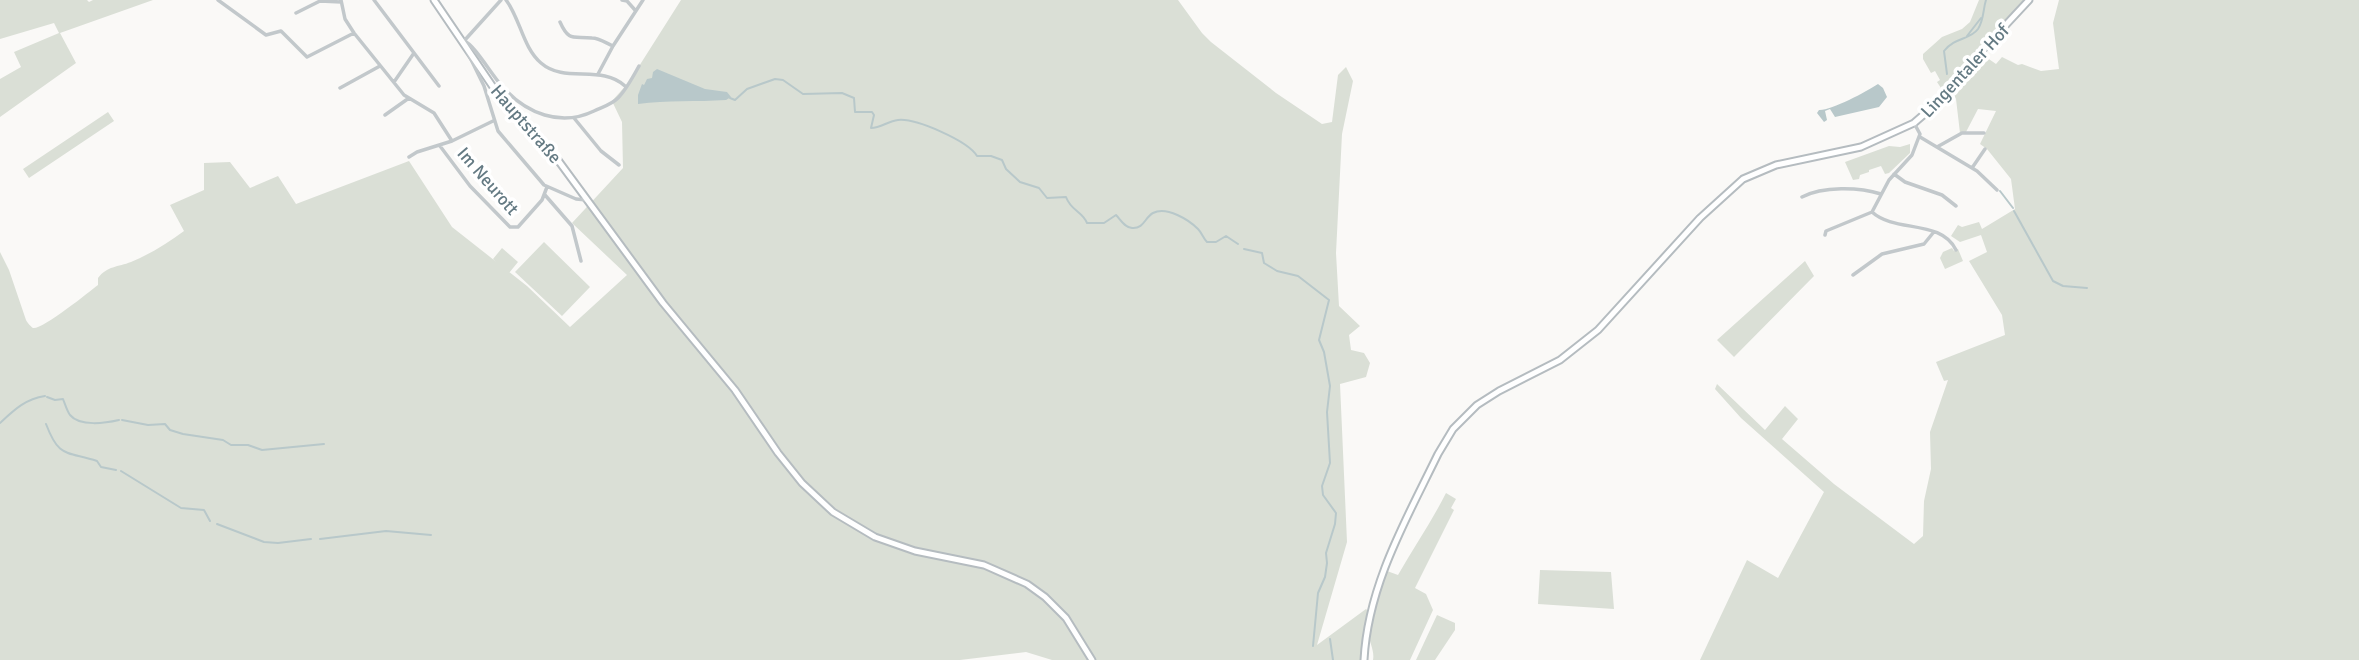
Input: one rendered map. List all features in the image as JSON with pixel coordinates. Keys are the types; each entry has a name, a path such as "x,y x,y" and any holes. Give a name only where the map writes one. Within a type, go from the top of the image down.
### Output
{"main road":[{"name":"Hauptstraße","path":"434,0 508,109 552,152 663,303 735,390 785,461 816,497 845,520 887,542 925,554 985,565 1027,584 1066,618 1092,660"},
{"name":"Lingentaler Hof","path":"1364,660 1369,613 1380,579 1440,449 1462,418 1490,396 1560,360 1598,330 1700,218 1743,179 1776,165 1841,153 1872,143 1914,123 1951,91 1975,58 2029,0"}],"street":[{"path":"218,0 268,36 281,31 307,57 354,33"},
{"path":"374,0 439,86"},
{"path":"589,201 576,199 547,187 498,131 484,86 464,49 464,41 503,0 534,55 543,65 562,73 598,74 617,80 625,86"},
{"path":"622,0 627,1 635,10"},
{"path":"598,74 643,0"},
{"path":"296,13 320,1 341,1 345,19 380,66 409,99 434,113 452,141"},
{"path":"560,22 570,37 594,38 613,46"},
{"path":"464,41 469,42 502,87 542,115 555,118 587,115 612,102 620,95 639,66"},
{"path":"394,82 414,53"},
{"path":"340,88 380,66"},
{"path":"385,115 409,99"},
{"path":"574,118 606,156 619,164"},
{"name":"Im Neurott","path":"409,158 417,152 440,146 494,120"},
{"path":"1914,123 1920,137 1972,168 1997,190"},
{"path":"1937,147 1962,133 1984,132"},
{"path":"1825,234 1838,225 1872,212 1894,174 1912,155 1920,137"},
{"name":"Im Neurott","path":"440,146 470,186 510,228 518,227 545,195 547,187"},
{"path":"1972,168 1985,149"},
{"path":"1894,174 1905,182 1942,195 1956,206"},
{"path":"1802,197 1847,190 1881,194"},
{"name":"Im Neurott","path":"545,195 572,226 581,261"},
{"path":"1872,212 1889,222 1915,226 1949,240 1956,250"},
{"path":"1853,275 1880,255 1924,244 1933,233"}],"shaded area":[{"path":"0,0 153,0 60,33 76,63 0,117 0,79 21,67 14,52 59,33 54,23 0,39"},
{"path":"681,0 1178,0 1211,42 1276,93 1322,124 1332,122 1338,75 1346,67 1353,81 1342,134 1336,253 1339,306 1360,326 1349,335 1351,350 1364,353 1370,363 1366,377 1340,384 1347,542 1317,645 1366,609 1368,611 1362,660 1052,660 1026,652 960,660 0,660 0,252 26,320 33,328 38,327 66,310 98,285 98,278 105,271 145,255 184,231 170,205 204,190 204,163 230,162 250,188 278,176 296,204 409,161 452,227 527,286 570,327 627,275 572,223 623,168 622,122 612,101 629,82"},
{"path":"1979,0 2026,0 1948,90 1943,91 1937,82 1940,80 1935,71 1931,73 1923,54 1942,37 1962,29 1970,22"},
{"path":"2059,0 2359,0 2359,660 1700,660 1747,560 1778,578 1824,492 1741,418 1715,389 1717,384 1765,430 1785,406 1798,419 1782,439 1834,484 1914,544 1923,536 1924,501 1931,469 1930,432 1948,380 1944,381 1936,362 2005,335 2002,315 1969,261 1987,252 1981,235 1960,242 1951,236 1958,225 1962,227 1979,222 1982,229 2015,209 2011,179 1980,144 1996,111 1978,109 1966,132 1960,133 1953,94 1983,55 1996,64 2002,57 2018,65 2041,71 2059,69 2053,23"},
{"path":"657,69 705,89 727,92 731,97 726,100 638,104 642,84 652,78"},
{"path":"1878,84 1887,97 1879,107 1835,117 1830,109 1825,111 1827,120 1824,122 1817,113 1819,110 1848,100"},
{"path":"108,112 114,121 29,178 23,169"},
{"path":"1910,144 1910,153 1889,173 1885,174 1881,166 1853,180 1845,162 1889,146"},
{"path":"544,242 590,287 562,316 515,272"},
{"path":"502,248 518,262 509,273 493,259"},
{"path":"1952,248 1954,251 1958,249 1963,261 1945,269 1940,258 1943,252"},
{"path":"1805,261 1814,276 1734,357 1717,340"},
{"path":"1446,493 1456,499 1451,508 1454,510 1415,588 1426,594 1433,610 1410,660 1373,660 1370,624 1375,601 1387,571 1398,575"},
{"path":"1540,570 1611,572 1614,609 1538,604"},
{"path":"1437,615 1455,623 1455,630 1435,660 1416,660"}],"waterway":[{"path":"1947,74 1944,51 1953,43 1975,33 1981,22 1986,0"},
{"path":"1967,36 1981,18"},
{"path":"730,98 735,100 747,89 775,79 783,80 803,94 842,93 854,98 855,112 872,112 874,115 871,128 906,120 941,132 963,144 977,156 991,156 1002,160 1006,169 1020,182 1039,188 1047,198 1066,197 1087,223 1104,223 1116,215 1127,226 1136,228 1153,213 1165,211 1189,222 1207,242 1216,242 1226,236 1238,244"},
{"path":"2000,191 2013,208"},
{"path":"2014,211 2053,281 2063,286 2087,288"},
{"path":"1244,249 1262,253 1264,263 1277,271 1298,276 1329,300 1319,340 1330,386 1327,412 1330,463 1322,486 1323,495 1336,513 1326,553 1325,577 1318,593 1313,646"},
{"path":"0,423 26,402 45,396"},
{"path":"47,397 63,399 70,415 86,423 119,420"},
{"path":"122,420 148,425 165,424 170,430 183,434 223,440 231,445 248,445 262,450 324,444"},
{"path":"46,424 55,443 64,452 97,461 101,467 116,470"},
{"path":"121,471 181,508 204,510 210,521"},
{"path":"217,524 264,542 311,539"},
{"path":"320,539 386,531 431,535"},
{"path":"1330,639 1333,660"}]}
